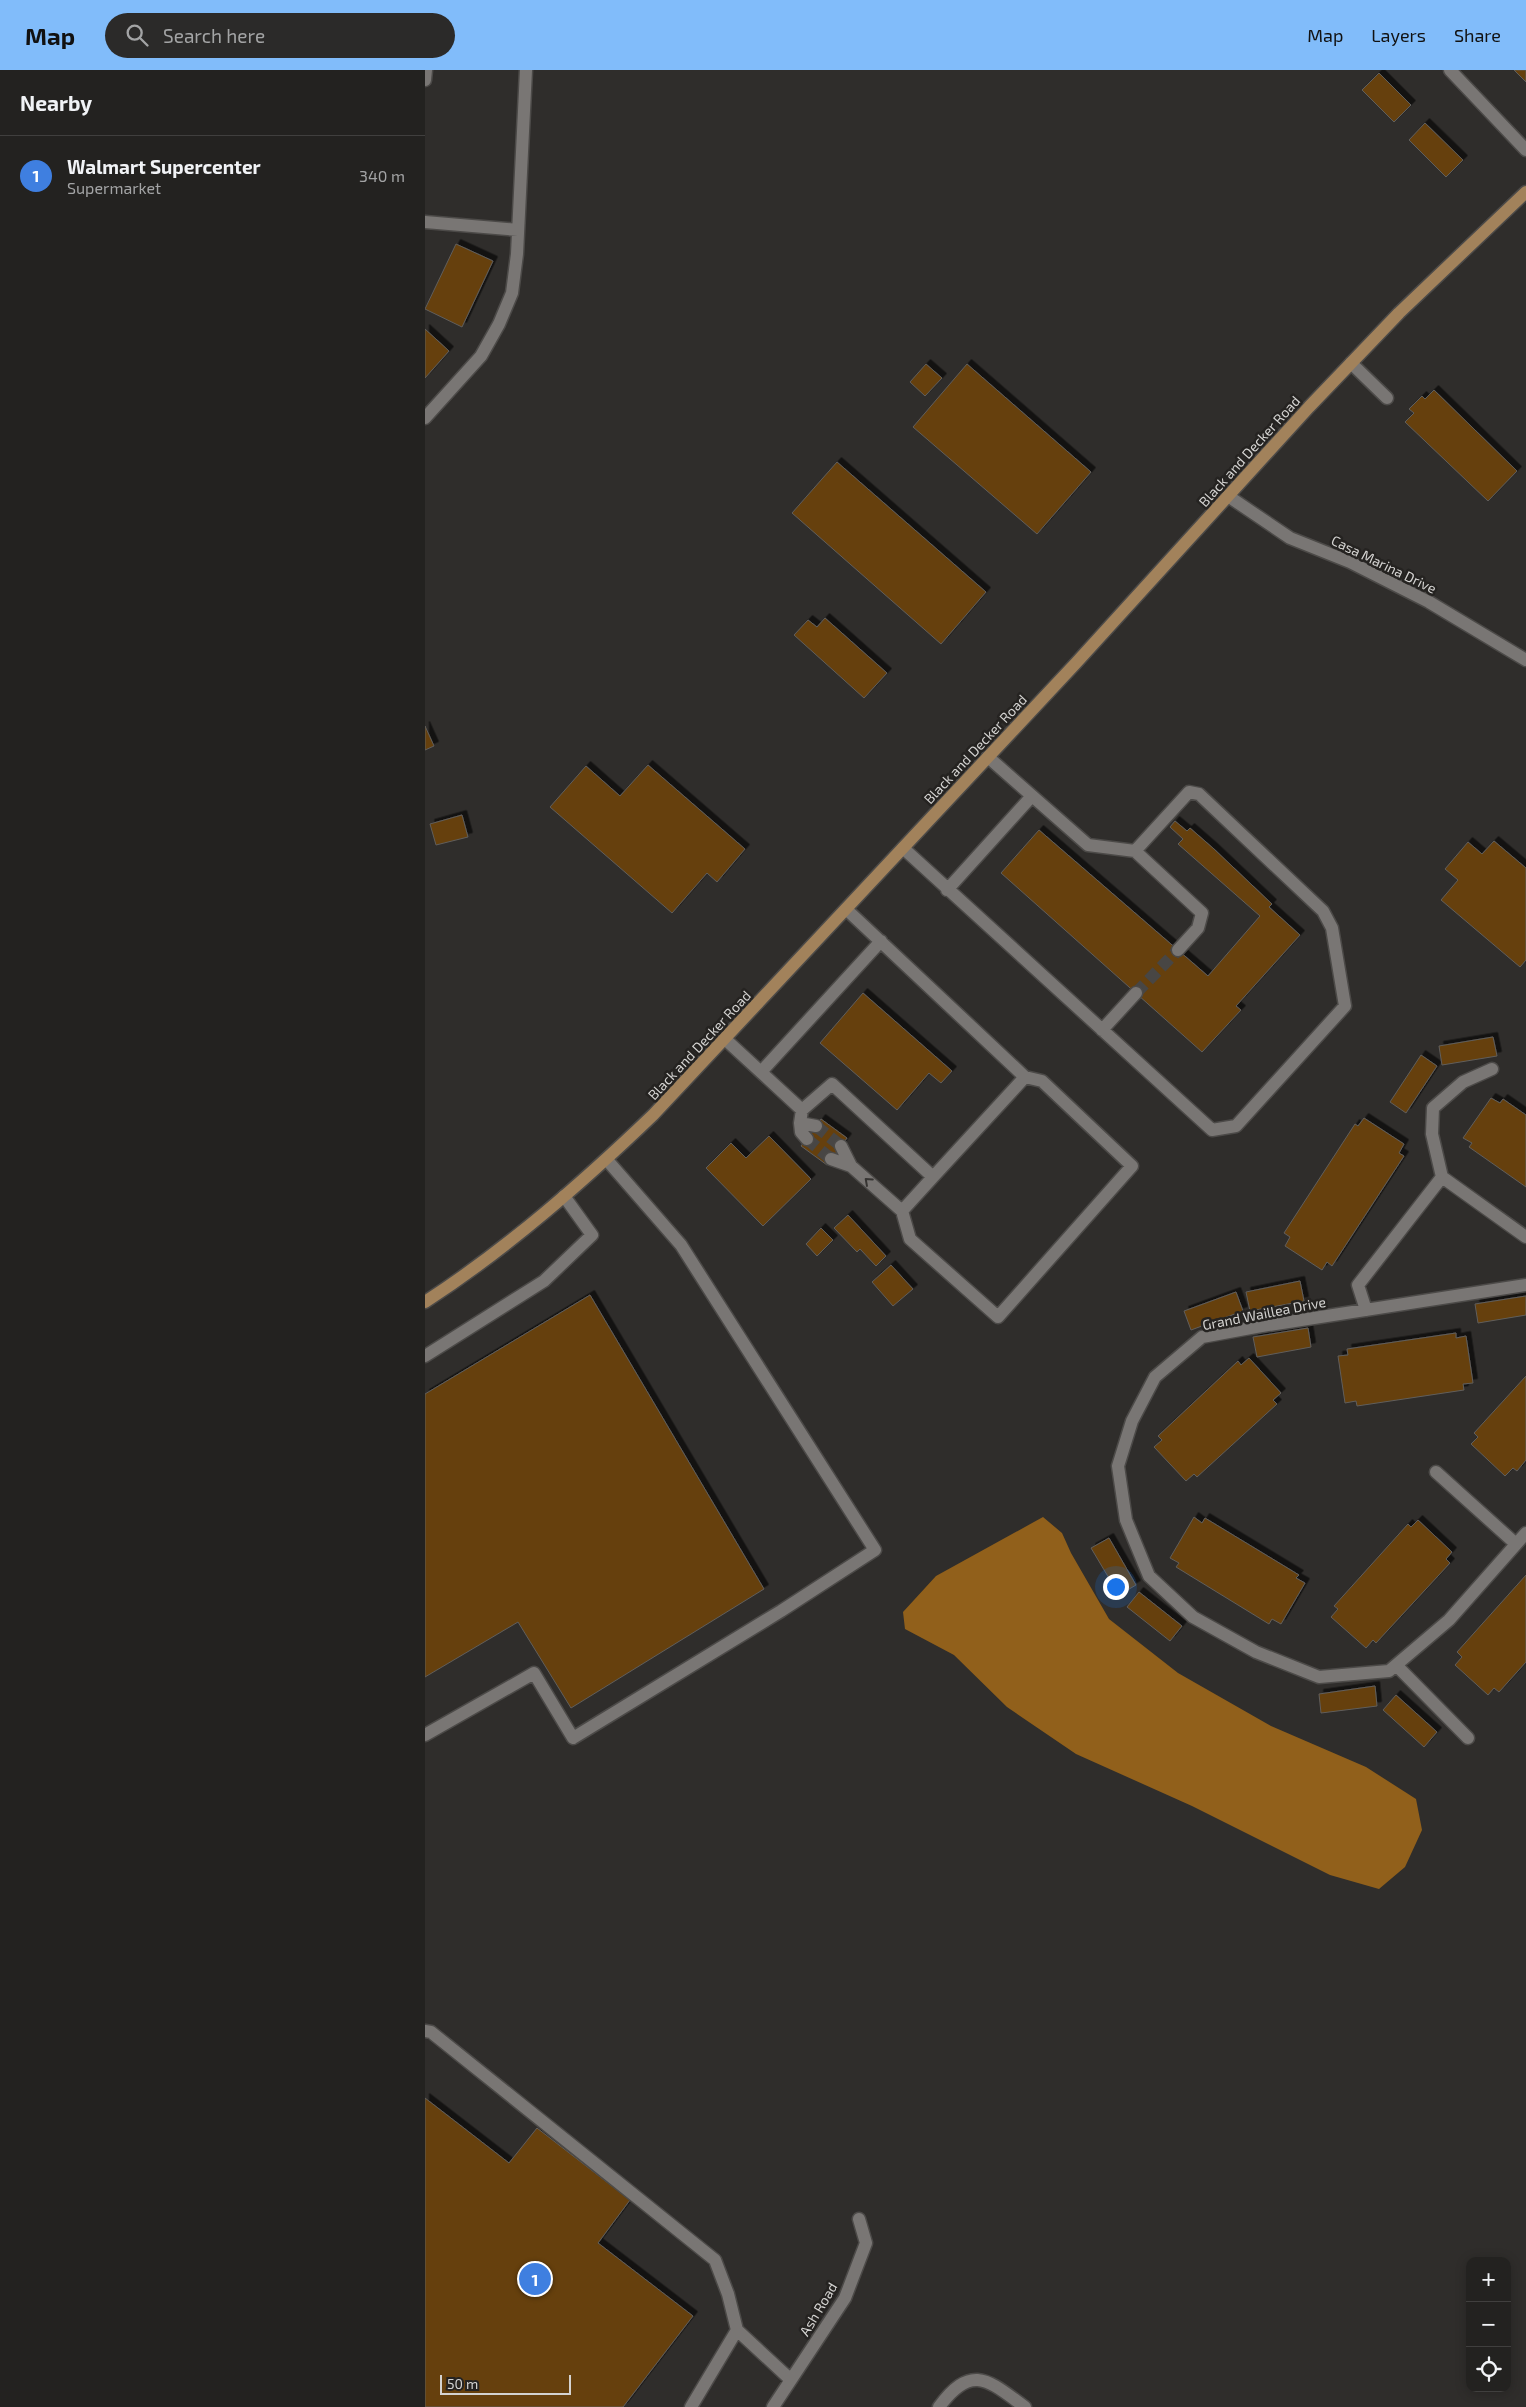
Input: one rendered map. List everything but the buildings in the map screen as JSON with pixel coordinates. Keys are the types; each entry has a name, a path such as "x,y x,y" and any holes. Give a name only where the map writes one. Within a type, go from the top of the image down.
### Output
{"main road":[{"name":"Black and Decker Road","path":"425,1302 475,1269 607,1160 653,1115 847,909 1399,312 1526,192"}],"street":[{"path":"425,80 426,70"},
{"path":"425,418 481,356 499,324 512,293 518,230 526,70"},
{"path":"1451,70 1526,150"},
{"path":"425,222 518,230"},
{"path":"1351,363 1387,398"},
{"name":"Casa Marina Drive","path":"1228,496 1290,538 1350,562 1429,602 1526,660"},
{"path":"987,757 1088,846 1135,851 1202,913 1199,928 1178,950"},
{"path":"903,848 1212,1130 1236,1126 1345,1006 1332,928 1323,911 1199,794 1189,792 1135,851"},
{"path":"947,890 1031,797"},
{"path":"841,1146 851,1166 902,1211 911,1239 998,1317 1132,1166 1042,1081 1025,1077 847,909"},
{"path":"761,1072 881,941"},
{"path":"1102,1030 1136,994"},
{"path":"725,1039 761,1072 801,1117 816,1126"},
{"path":"1492,1069 1463,1082 1433,1108 1432,1134 1442,1177 1526,1237"},
{"path":"902,1211 1025,1077"},
{"path":"807,1139 801,1132 801,1117 832,1084 933,1177"},
{"path":"831,1159 851,1166"},
{"path":"425,1734 534,1673 573,1738 781,1612 875,1550 681,1245 607,1160"},
{"path":"1367,1310 1358,1285 1442,1177"},
{"path":"425,1356 544,1281 591,1235 564,1196"},
{"name":"Grand Waillea Drive","path":"1526,1285 1202,1337 1155,1378 1132,1420 1118,1466 1126,1520 1149,1576 1193,1618 1256,1652 1319,1677 1389,1671 1449,1620 1526,1533"},
{"path":"1437,1472 1516,1544"},
{"path":"1396,1665 1468,1738"},
{"path":"425,2030 431,2032 715,2260 728,2294 737,2330 791,2380"},
{"name":"Ash Road","path":"773,2407 845,2298 867,2243 859,2219"},
{"path":"691,2407 737,2330"},
{"path":"939,2407 953,2390 967,2382 980,2379 989,2381 1025,2407"}],"shaded area":[{"path":"1043,1517 1062,1533 1071,1553 1109,1619 1178,1673 1271,1726 1366,1767 1416,1799 1422,1830 1405,1867 1379,1889 1330,1875 1192,1806 1076,1754 1007,1707 954,1655 905,1629 903,1612 936,1576"}],"tunnel":[{"path":"1136,993 1178,950"},
{"path":"816,1126 841,1146"},
{"path":"807,1139 831,1159"}],"place":[{"name":"Walmart Supercenter","path":"535,2279"}]}
